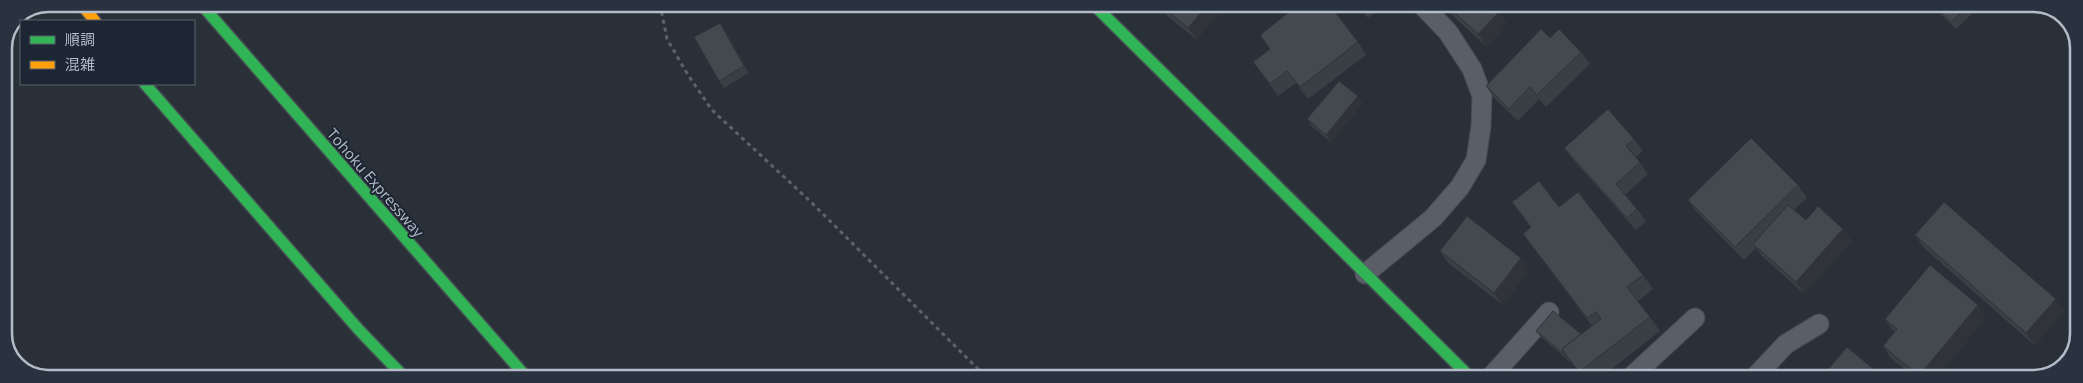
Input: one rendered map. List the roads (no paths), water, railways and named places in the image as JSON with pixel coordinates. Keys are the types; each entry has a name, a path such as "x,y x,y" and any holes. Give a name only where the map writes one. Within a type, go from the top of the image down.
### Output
{"main road":[{"name":"Tohoku Expressway","path":"208,12 237,48 520,370"},
{"path":"1101,13 1463,370"},
{"path":"146,85 359,330 397,370"}],"lane":[{"path":"1365,274 1433,218 1460,187 1476,160 1481,126 1482,96 1472,68 1448,32 1429,13"},
{"path":"1497,370 1549,312"},
{"path":"1639,370 1695,318"},
{"path":"1761,370 1786,344 1819,324"}]}
